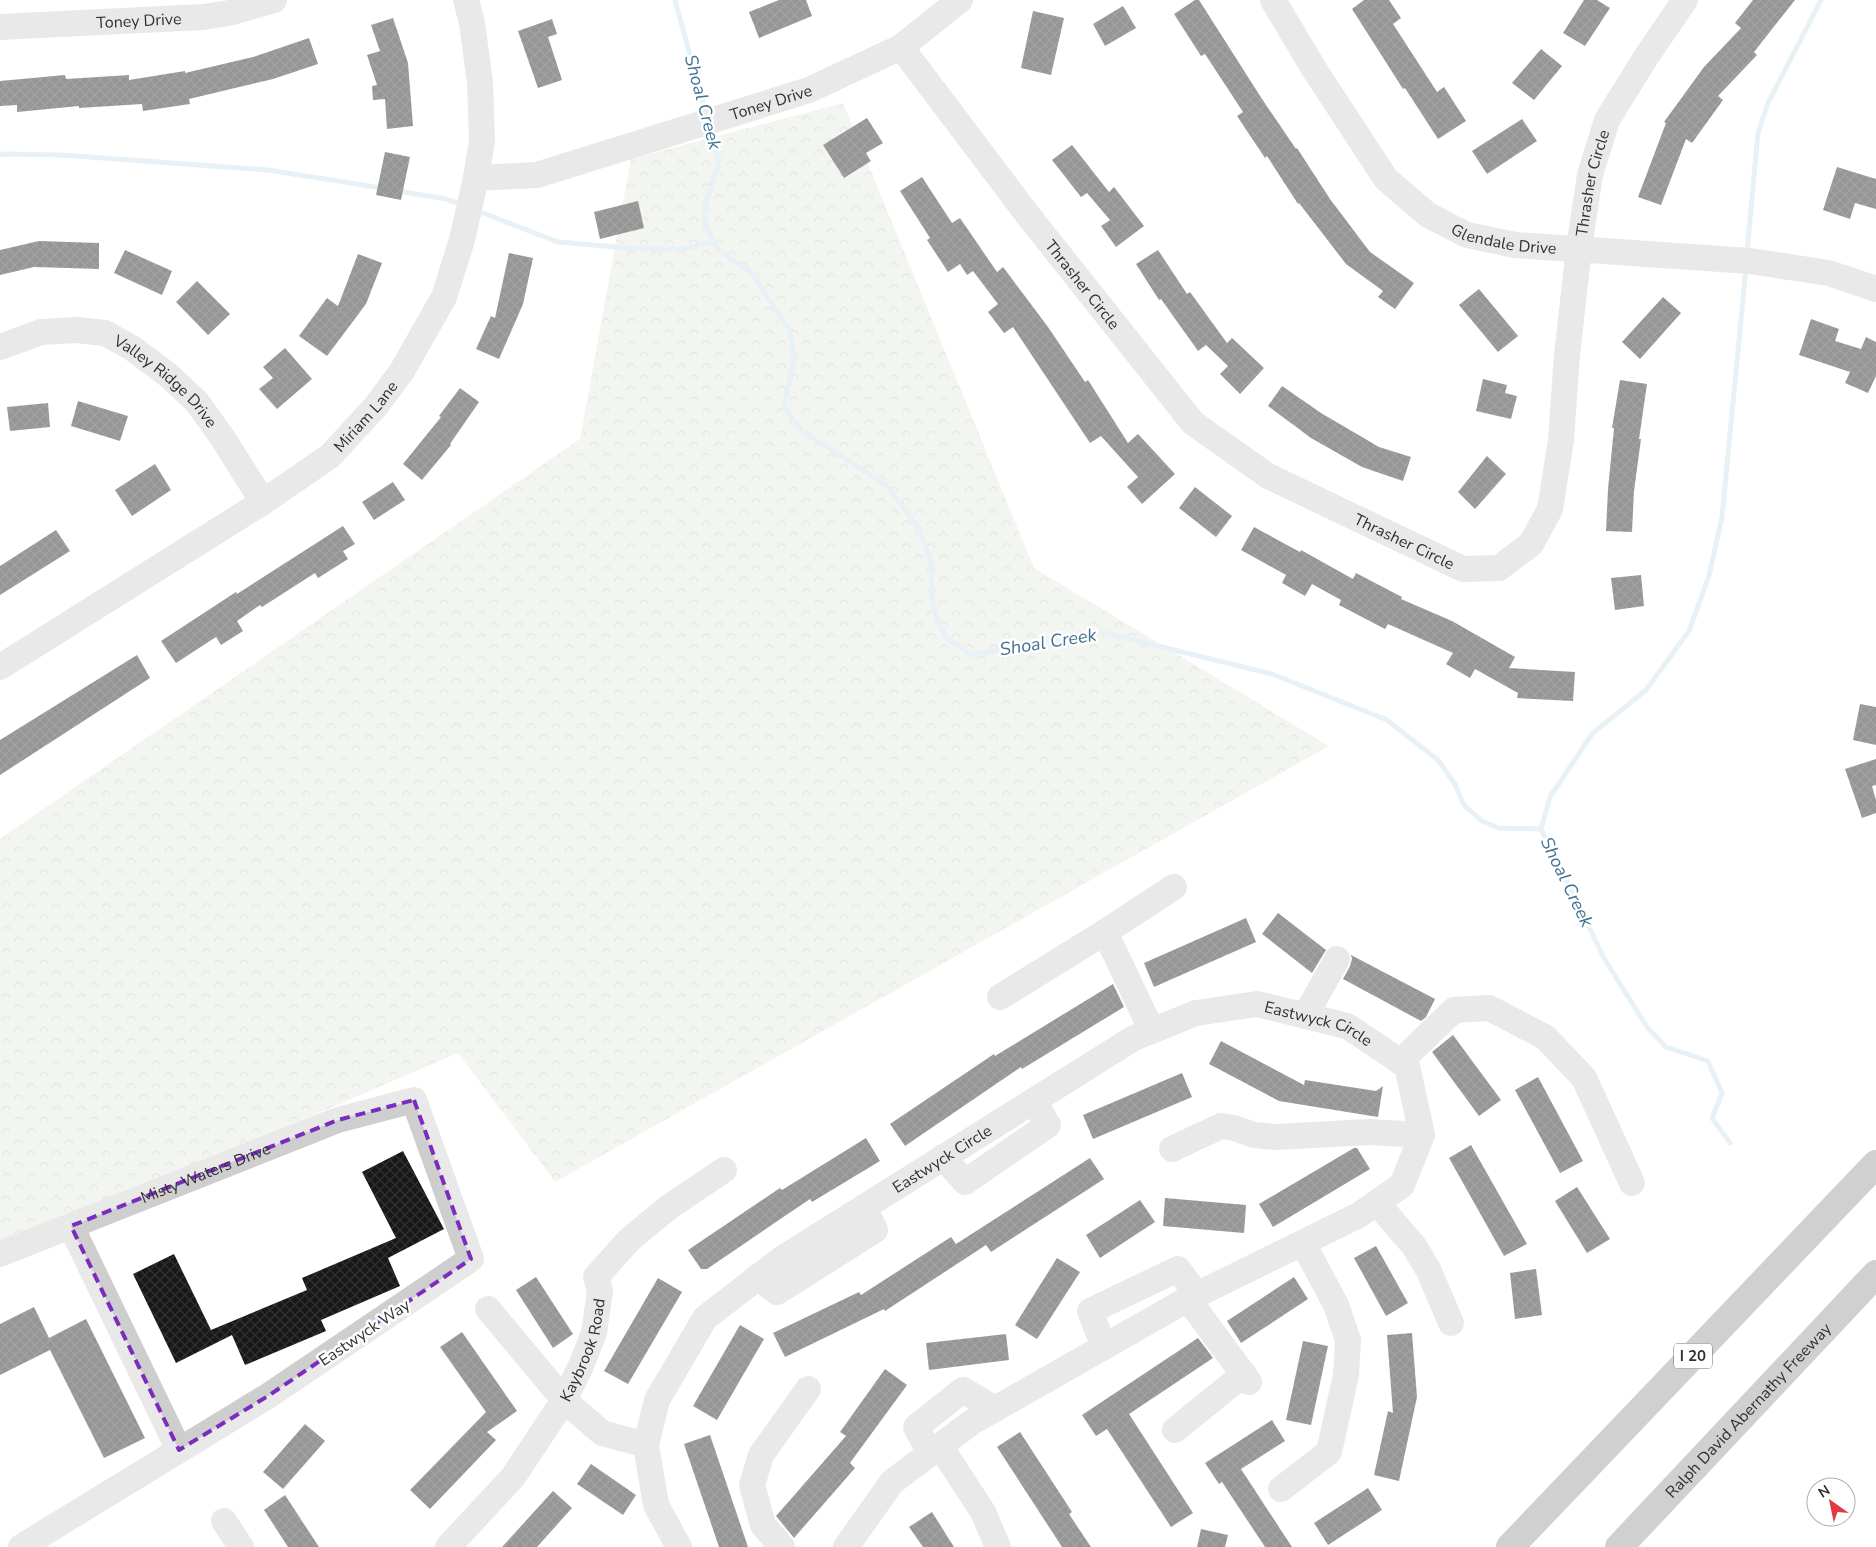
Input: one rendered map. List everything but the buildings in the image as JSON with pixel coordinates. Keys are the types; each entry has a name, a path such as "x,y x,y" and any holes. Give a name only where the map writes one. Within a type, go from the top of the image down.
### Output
{"highway":[{"name":"I 20","path":"1510,1547 1876,1164"},
{"name":"Ralph David Abernathy Freeway","path":"1619,1547 1876,1274"}],"street":[{"name":"Toney Drive","path":"0,27 203,17 229,13 274,0"},
{"name":"Miriam Lane","path":"0,667 263,502 330,456 376,406 402,371 444,296 462,240 476,178 482,140 480,83 472,23 466,0"},
{"name":"Toney Drive","path":"476,178 538,175 809,90 901,47 960,0"},
{"name":"Glendale Drive","path":"1273,0 1314,68 1386,179 1428,215 1467,235 1515,244 1750,261 1829,273 1876,289"},
{"name":"Thrasher Circle","path":"901,47 1027,214 1193,423 1268,476 1463,569 1499,568 1531,544 1550,508 1560,440 1579,248 1590,175 1607,120 1646,57 1686,0"},
{"name":"Valley Ridge Drive","path":"0,346 42,332 77,330 105,333 132,348 168,375 197,402 222,437 263,502"},
{"path":"1000,997 1174,887"},
{"path":"1105,932 1152,1031"},
{"path":"1305,1016 1337,959"},
{"name":"Eastwyck Circle","path":"646,1444 657,1400 705,1318 757,1277 777,1292 874,1230 864,1207 943,1158 965,1182 1048,1125 1034,1101 1134,1038 1196,1013 1258,1004 1346,1026 1407,1066 1422,1135"},
{"path":"1400,1062 1454,1010 1489,1008 1545,1037 1584,1078 1632,1183"},
{"name":"Misty Waters Drive","path":"0,1254 338,1120 414,1100"},
{"name":"Eastwyck Way","path":"21,1547 268,1396 471,1259 414,1100"},
{"path":"998,1547 983,1512 916,1427 963,1390 995,1409 1193,1297 1359,1215 1402,1185 1422,1135 1369,1132 1276,1138 1254,1135 1221,1126 1172,1149"},
{"name":"Kaybrook Road","path":"448,1547 513,1477 564,1400 580,1368 594,1332 600,1292 596,1277 629,1240 669,1207 724,1170"},
{"path":"1377,1203 1414,1246 1428,1269 1451,1323"},
{"path":"71,1226 179,1450"},
{"path":"1281,1489 1329,1452 1346,1375 1348,1340 1336,1305 1303,1243"},
{"path":"1104,1347 1090,1311 1178,1269 1193,1297 1246,1378 1175,1430"},
{"path":"488,1309 564,1400 602,1433 646,1444 656,1505 679,1547"},
{"path":"782,1547 763,1525 752,1485 761,1455 808,1389"},
{"path":"846,1547 892,1482 935,1450"},
{"path":"224,1522 241,1547"}],"highlighted area":[{"path":"414,1100 471,1259 268,1396 179,1450 71,1226 338,1120"}],"green space":[{"path":"843,103 1034,568 1329,746 555,1182 458,1053 84,1214 0,1248 0,839 580,439 631,159"}],"waterway":[{"name":"Shoal Creek","path":"675,0 706,114"},
{"path":"1747,252 1758,133 1768,103 1821,0"},
{"name":"Shoal Creek","path":"710,129 719,161 706,202 705,225 719,251 752,273 790,331 794,359 784,407 803,432 886,485 918,527 931,561 932,599 939,624 947,638 971,655 1101,632 1272,674 1387,720 1438,760 1455,784 1464,805 1482,821 1499,828 1541,829"},
{"path":"0,155 62,155 268,170 382,188"},
{"path":"398,191 446,199 463,205"},
{"path":"475,210 558,242 639,249 683,249 714,241"},
{"path":"1541,829 1550,797 1592,734 1646,690 1689,631 1709,576 1722,517 1746,268"},
{"name":"Shoal Creek","path":"1541,829 1605,960 1647,1027 1666,1047 1708,1061 1722,1093 1712,1118 1730,1143"}]}
